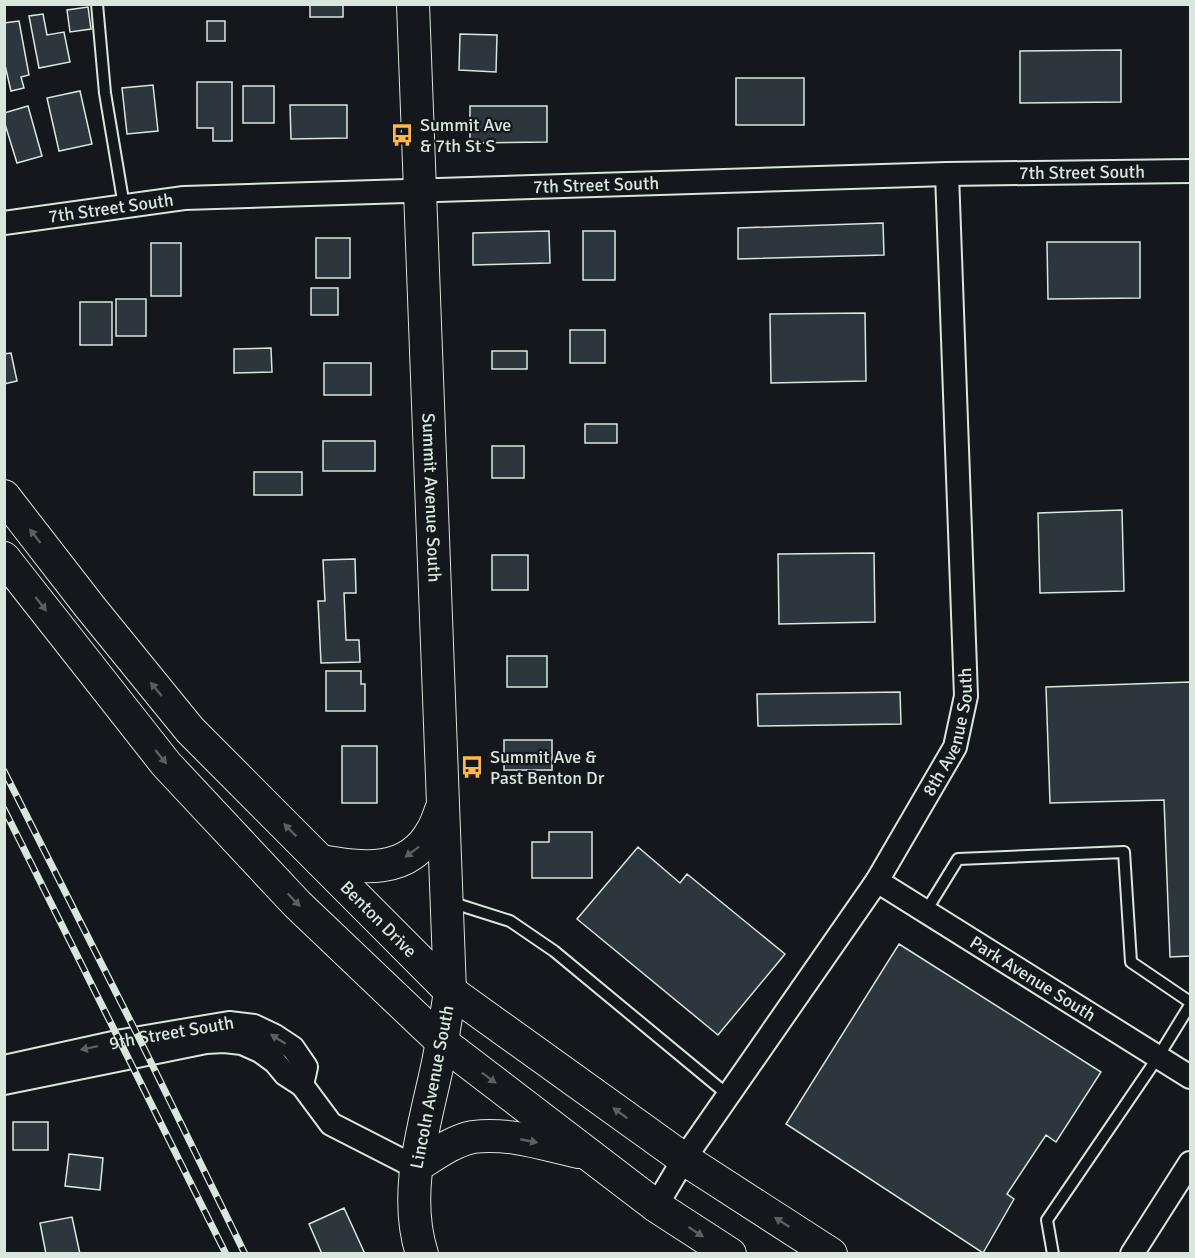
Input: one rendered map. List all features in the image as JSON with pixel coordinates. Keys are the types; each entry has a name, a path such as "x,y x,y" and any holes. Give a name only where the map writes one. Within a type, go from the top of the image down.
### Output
{"main road":[{"name":"Summit Avenue South","path":"412,4 450,991"},
{"name":"Benton Drive","path":"4,496 90,608 190,730 450,991 684,1159 831,1254"},
{"path":"4,558 166,764 297,904 443,1043 656,1206 730,1254"},
{"path":"321,861 360,868 392,865 415,852 432,832 443,805"},
{"name":"Lincoln Avenue South","path":"422,1254 416,1234 416,1167 443,1043 450,991"},
{"path":"416,1167 448,1147 472,1137 498,1136 588,1154"}],"street":[{"name":"7th Street South","path":"4,223 184,198 948,174 1191,171"},
{"name":"8th Avenue South","path":"656,1206 684,1159 877,880 955,747 966,696 948,174"},
{"name":"Park Avenue South","path":"877,880 1191,1077"},
{"name":"9th Street South","path":"4,1067 122,1041 229,1023 254,1026 293,1048 306,1067 302,1085"},
{"name":"9th Street South","path":"4,1083 206,1042 242,1043 260,1051 275,1062 285,1074 302,1085 332,1124 416,1167"},
{"path":"1132,1254 1191,1163"}],"lane":[{"path":"97,4 105,93 124,206"},
{"path":"926,911 958,860 1124,852 1131,962 1191,1004 1158,1057 1047,1220 1053,1254"},
{"path":"447,901 510,921 554,951 728,1095"}],"building":[{"path":"310,4 343,4 343,17 310,17"},
{"path":"88,7 91,29 70,32 67,10"},
{"path":"43,14 47,35 64,32 70,62 39,68 29,16"},
{"path":"19,21 29,75 21,77 24,88 11,91 4,61 4,23"},
{"path":"207,21 225,21 225,41 207,41"},
{"path":"460,34 497,35 496,72 459,70"},
{"path":"1121,50 1121,102 1020,103 1020,51"},
{"path":"736,78 804,78 804,125 736,125"},
{"path":"197,82 232,82 232,141 213,141 213,128 197,128"},
{"path":"153,85 158,131 127,134 122,88"},
{"path":"243,86 274,86 274,123 243,123"},
{"path":"80,91 92,144 59,151 47,98"},
{"path":"290,105 347,105 347,138 291,139"},
{"path":"28,106 42,156 17,163 4,121 4,113"},
{"path":"470,106 547,106 547,142 470,143"},
{"path":"883,223 884,255 738,259 738,228"},
{"path":"549,231 550,263 473,265 473,233"},
{"path":"583,231 615,231 615,280 583,280"},
{"path":"316,238 350,238 350,278 316,278"},
{"path":"1047,242 1140,242 1140,298 1048,299"},
{"path":"151,243 181,243 181,296 151,296"},
{"path":"311,288 338,288 338,315 311,315"},
{"path":"116,299 146,299 146,336 116,336"},
{"path":"80,302 112,302 112,345 80,345"},
{"path":"865,313 866,381 771,383 770,314"},
{"path":"570,330 605,330 605,363 570,363"},
{"path":"271,348 272,372 234,373 234,349"},
{"path":"492,351 527,351 527,369 492,369"},
{"path":"11,353 17,381 4,384 4,354"},
{"path":"324,363 371,363 371,395 324,395"},
{"path":"585,424 617,424 617,443 585,443"},
{"path":"323,441 375,441 375,471 323,471"},
{"path":"492,446 524,446 524,478 492,478"},
{"path":"254,472 302,472 302,495 254,495"},
{"path":"1122,510 1124,591 1040,593 1038,513"},
{"path":"874,553 875,622 779,624 778,554"},
{"path":"492,555 528,555 528,590 492,590"},
{"path":"355,559 356,593 344,593 346,640 359,640 360,662 321,663 318,601 325,601 323,560"},
{"path":"507,656 547,656 547,687 507,687"},
{"path":"326,671 361,671 361,684 365,684 365,711 326,711"},
{"path":"1190,682 1190,956 1170,957 1164,800 1050,803 1046,687"},
{"path":"900,692 901,724 758,726 757,694"},
{"path":"504,740 552,740 552,770 504,770"},
{"path":"342,746 377,746 377,803 342,803"},
{"path":"549,832 592,832 592,878 532,878 532,842 549,842"},
{"path":"638,847 680,883 687,874 785,954 718,1035 577,919"},
{"path":"899,944 1101,1072 1056,1142 1046,1135 1007,1194 1014,1199 983,1253 786,1124"},
{"path":"13,1122 48,1122 48,1150 13,1150"},
{"path":"69,1154 103,1158 100,1190 65,1186"},
{"path":"344,1208 365,1254 322,1254 309,1224"},
{"path":"72,1217 80,1254 46,1254 40,1223"}],"railway":[{"path":"4,771 245,1254"},
{"path":"4,809 226,1254"}],"place":[{"name":"Summit Ave & 7th St S","path":"402,135"},
{"name":"Summit Ave & Past Benton Dr","path":"472,767"}]}
